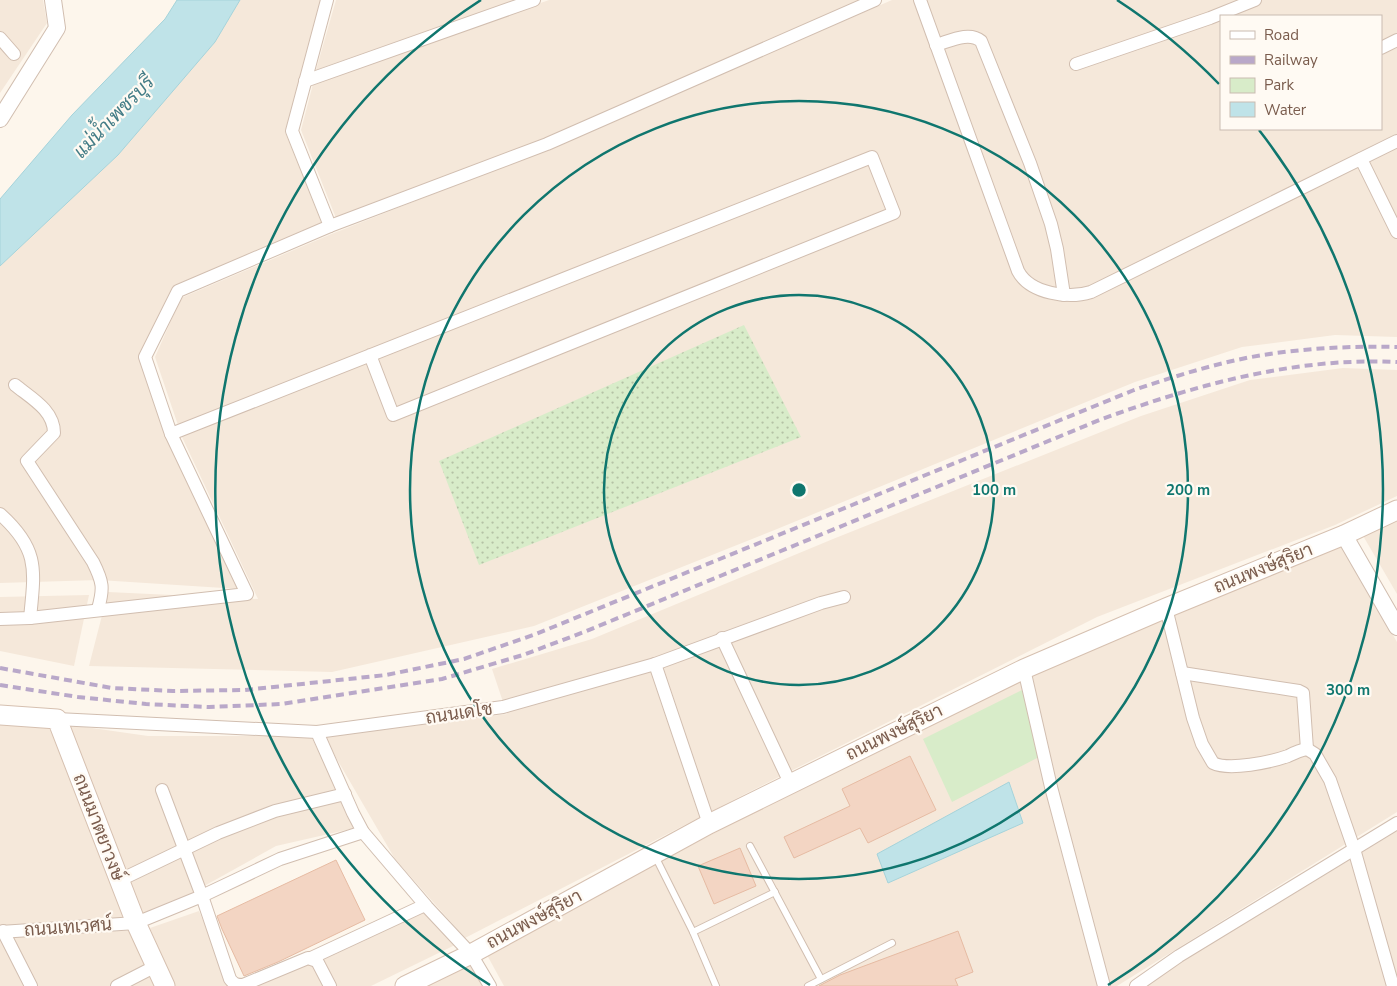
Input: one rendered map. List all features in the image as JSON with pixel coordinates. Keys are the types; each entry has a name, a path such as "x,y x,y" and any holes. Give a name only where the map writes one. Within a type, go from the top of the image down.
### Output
{"main road":[{"name":"ถนนพงษ์สุริยา","path":"405,986 471,954 709,824 1024,669 1344,535 1397,510"},
{"path":"0,715 57,719"},
{"name":"ถนนมาตยาวงษ์","path":"57,719 136,923 165,986"}],"street":[{"path":"0,119 57,28 53,0"},
{"path":"327,0 292,131 330,226"},
{"path":"305,81 534,0"},
{"path":"0,619 30,618 247,594 170,434 146,357 178,291 330,226 547,144 875,0"},
{"path":"920,0 1020,276 1029,284 1044,290 1064,295 1082,295 1091,292 1397,141"},
{"path":"1076,64 1210,18 1255,0"},
{"path":"936,45 969,36 976,37 981,41 1030,163 1051,224 1064,295"},
{"path":"0,38 14,54"},
{"path":"1382,48 1397,40"},
{"path":"170,434 872,156 894,214 393,415 370,355"},
{"path":"1361,159 1397,232"},
{"path":"15,385 51,417 54,433 27,462 99,572 103,582 103,592 98,609"},
{"path":"0,514 25,541 32,558 34,577 30,618"},
{"path":"1344,535 1397,627"},
{"name":"ถนนเดโช","path":"57,719 317,732 503,707 655,664 722,638 821,603 844,597"},
{"path":"1166,608 1196,727 1207,754 1213,763 1224,766 1252,764 1280,758 1307,749 1316,754 1330,780 1354,849 1393,986"},
{"path":"722,638 790,783"},
{"path":"655,664 709,824"},
{"path":"1024,669 1051,787 1104,986"},
{"path":"1182,673 1303,693 1307,749"},
{"path":"317,732 363,832 425,905 471,954 490,986"},
{"path":"162,790 202,896 230,978 236,985 243,985 303,959 311,958 425,905"},
{"path":"120,880 218,833 275,812 345,794"},
{"path":"1136,986 1178,956 1397,823"},
{"name":"ถนนเทเวศน์","path":"1,932 136,923 202,896 280,859 363,832"},
{"path":"1,932 31,986"},
{"path":"311,958 317,961 330,986"},
{"path":"117,986 156,966"}],"lane":[{"path":"750,846 822,979"},
{"path":"654,854 693,932 716,986"},
{"path":"693,932 775,892"},
{"path":"808,986 892,942"}],"shaded area":[{"path":"0,0 43,0 47,23 0,93"},
{"path":"240,0 321,0 285,132 324,224 175,285 141,357 239,589 99,580 0,583 0,266 118,155 215,42"},
{"path":"336,0 515,0 316,70"},
{"path":"549,0 865,0 545,138 336,218 301,130 313,84"},
{"path":"892,0 1397,0 1397,337 1335,335 1242,347 1135,382 777,529 534,626 332,672 89,666 108,592 258,599 182,437 155,357 181,298 329,235 545,150"},
{"path":"1343,368 1397,370 1397,496 1335,525 1097,617 745,794 465,938 395,859 324,737 507,714 492,669 592,639 833,539 1141,416 1250,380"},
{"path":"1397,518 1397,594 1362,534"},
{"path":"1340,543 1397,642 1397,812 1117,986 504,986 487,955 757,810 1035,671"},
{"path":"89,595 74,666 0,651 0,597"},
{"path":"0,715 52,724 130,921 0,926"},
{"path":"64,724 148,736 311,736 355,828 276,846 143,920"},
{"path":"1397,831 1397,986 1145,986 1184,960"},
{"path":"199,911 231,986 175,986 150,928"},
{"path":"423,911 455,945 371,986 253,986"},
{"path":"135,930 158,986 0,986 0,938"},
{"path":"470,964 482,986 424,986"}],"green space":[{"path":"744,325 801,437 479,565 439,461"},
{"path":"1024,689 1039,757 952,802 923,739"}],"water":[{"name":"แม่น้ำเพชรบุรี","path":"177,0 240,0 215,42 118,155 0,266 0,199 72,115 165,19"},
{"path":"1009,782 1023,823 888,883 877,854"}],"building":[{"path":"910,756 936,810 868,843 860,828 794,858 784,837 850,806 842,789"},
{"path":"740,848 756,886 714,904 698,866"},
{"path":"336,860 365,920 278,962 244,976 217,916"},
{"path":"958,931 973,972 955,979 958,986 819,986 840,975"}],"railway":[{"path":"0,668 112,688 173,691 245,690 386,675 464,659 536,634 1134,390 1214,365 1263,355 1330,348 1397,347"},
{"path":"0,685 78,697 146,704 209,707 281,704 442,679 523,655 584,632 1102,419 1173,395 1246,376 1284,369 1321,364 1397,362"}]}
